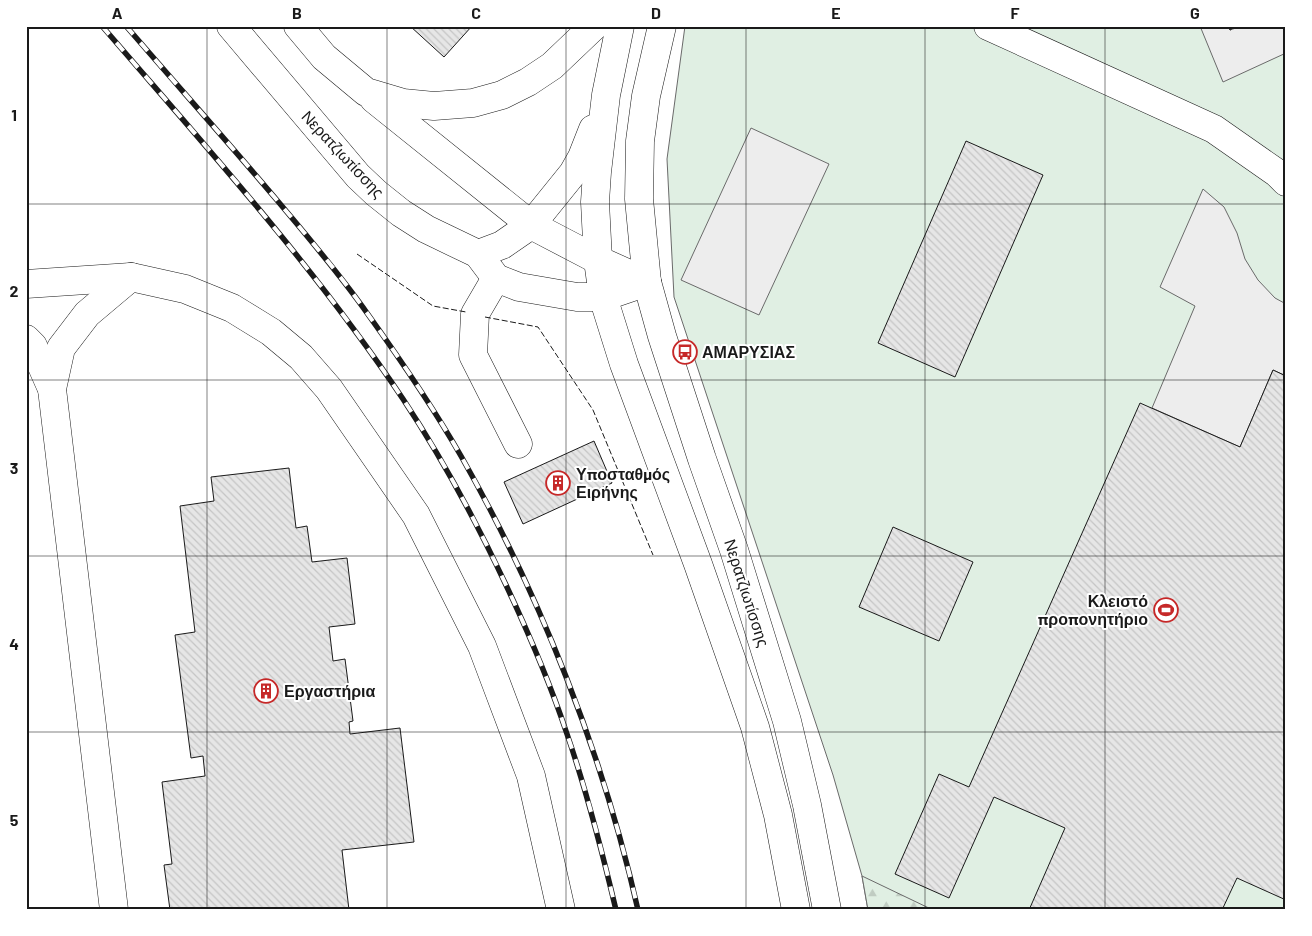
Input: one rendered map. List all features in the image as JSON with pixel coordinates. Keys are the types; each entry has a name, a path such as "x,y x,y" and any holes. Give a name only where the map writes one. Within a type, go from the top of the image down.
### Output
{"main road":[{"name":"Νερατζιωτίσσης","path":"231,26 358,176 401,213 478,254 496,278"},
{"path":"298,26 324,57 531,225 598,260 647,282"},
{"path":"366,92 403,103 434,106 473,103 502,95 528,82 552,66 594,26"},
{"path":"620,26 606,95 598,156 595,202 598,260 603,297 624,364 698,564 755,727 778,815 796,910"},
{"name":"Νερατζιωτίσσης","path":"662,26 648,86 640,141 639,199 647,282 662,336 734,550 787,720 807,805 827,910"},
{"path":"988,26 1214,129 1277,173 1286,182"},
{"path":"478,254 502,244 531,225 573,173 582,157 606,95"},
{"path":"52,389 61,348 86,314 131,277"},
{"path":"26,284 131,277 185,289 232,308 271,332 293,351 329,388 416,515 482,646 528,767 561,910"},
{"path":"518,444 472,355 475,314 496,278 519,287 577,297 603,297 647,282"},
{"path":"26,339 33,346 52,389 114,910"}],"green space":[{"path":"685,26 1286,26 1286,910 868,910 862,876 833,775 674,297 667,159"},
{"path":"862,876 933,910 868,910"}],"shaded area":[{"path":"1200,26 1228,26 1230,30 1241,26 1286,26 1286,53 1223,82"},
{"path":"751,128 829,164 759,315 681,280"},
{"path":"1203,189 1224,207 1237,233 1245,259 1258,280 1275,298 1286,304 1286,376 1273,370 1240,447 1152,408 1195,306 1160,287"}],"building":[{"path":"410,26 472,26 444,57"},
{"path":"966,141 1043,175 955,377 878,343"},
{"name":"Κλειστό προπονητήριο","path":"1273,370 1286,376 1286,900 1237,878 1222,910 1029,910 1065,828 994,797 949,898 895,874 939,774 969,787 1140,403 1240,447"},
{"name":"Υποσταθμός Ειρήνης","path":"594,441 612,483 523,524 504,482"},
{"name":"Εργαστήρια","path":"289,468 296,528 307,526 312,562 347,558 355,624 329,627 333,661 345,659 353,721 349,722 350,734 400,728 414,842 342,850 349,910 170,910 164,865 172,864 162,782 205,776 203,756 191,758 175,635 195,632 180,506 214,501 211,477"},
{"path":"893,527 973,562 939,641 859,607"}],"railway":[{"path":"102,26 296,254 369,350 403,399 445,467 483,537 506,585 554,696 588,800 616,910"},
{"path":"126,26 258,177 345,284 416,383 461,456 517,564 566,677 607,793 624,851 638,910"}],"fence":[{"path":"1228,26 1230,30 1241,26"},
{"path":"357,254 433,306 466,312"},
{"path":"485,317 538,327 593,410 653,555"}],"place":[{"name":"ΑΜΑΡΥΣΙΑΣ","path":"685,352"},
{"name":"Υποσταθμός Ειρήνης","path":"558,483"},
{"name":"Κλειστό προπονητήριο","path":"1166,610"},
{"name":"Εργαστήρια","path":"266,691"}]}
